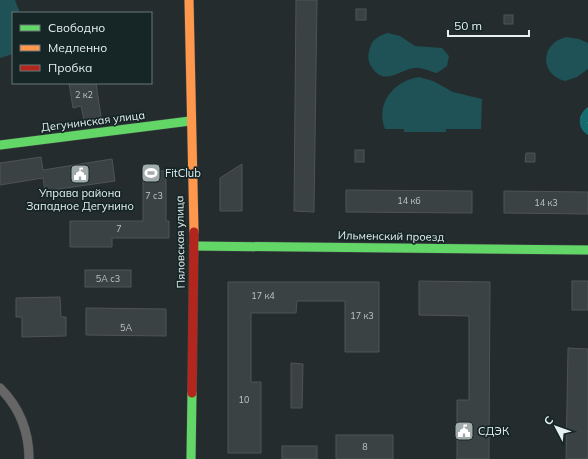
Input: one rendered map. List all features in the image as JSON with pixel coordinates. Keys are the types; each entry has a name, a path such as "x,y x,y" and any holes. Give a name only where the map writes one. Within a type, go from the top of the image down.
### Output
{"street":[{"name":"Пяловская улица","path":"189,0 190,121 194,246 191,459"},
{"name":"Дегунинская улица","path":"0,145 190,121"},
{"name":"Ильменский проезд","path":"194,246 588,250"},
{"path":"0,388 14,404 24,422 28,442 29,459"}],"shaded area":[{"path":"0,0 15,0 20,12 12,12 12,54 0,58"},
{"path":"388,33 400,36 415,46 442,48 449,56 447,66 437,73 415,68 392,76 381,76 371,66 368,59 371,45 374,40"},
{"path":"567,37 579,39 588,43 588,69 577,77 565,81 556,77 550,72 546,58 552,45 558,40"},
{"path":"419,77 433,81 453,92 482,99 481,129 446,129 446,132 404,132 404,129 385,129 383,110 389,95 402,83"}],"water":[{"path":"588,107 588,135 584,132 580,125 580,117 584,110"}],"building":[{"path":"296,0 317,0 314,212 294,211"},
{"path":"356,9 366,9 366,20 356,20"},
{"path":"504,15 513,15 513,24 504,24"},
{"path":"69,84 96,84 101,117 84,120 81,106 73,108"},
{"path":"355,150 364,150 364,162 355,162"},
{"path":"526,153 535,153 535,162 525,162"},
{"path":"41,157 43,170 112,159 115,181 45,191 43,178 0,185 0,163"},
{"path":"242,164 242,211 220,211 220,178"},
{"path":"143,171 166,171 166,221 169,221 169,238 112,238 112,247 70,247 70,221 143,221"},
{"path":"346,190 472,191 472,213 346,212"},
{"path":"504,191 588,192 588,214 504,213"},
{"path":"85,270 131,270 131,287 85,287"},
{"path":"419,281 490,282 489,459 457,459 457,400 469,400 469,316 419,315"},
{"path":"572,281 588,281 588,310 572,310"},
{"path":"228,282 379,282 379,352 345,352 345,301 297,301 296,313 251,313 251,382 261,382 261,453 228,453"},
{"path":"60,297 61,317 66,317 66,336 22,337 22,317 16,317 16,298"},
{"path":"86,308 166,309 166,336 86,335"},
{"path":"568,348 588,349 588,459 566,459"},
{"path":"291,363 303,364 302,408 291,408"},
{"path":"336,435 393,435 393,459 336,459"},
{"path":"282,446 317,446 317,459 282,459"}],"traffic: fast":[{"path":"0,145 190,121"},
{"path":"194,246 588,250"},
{"path":"191,459 192,393"}],"traffic: slow":[{"path":"189,0 194,232"}],"traffic: jam":[{"path":"192,393 194,232"}],"place":[{"name":"FitClub","path":"151,173"},
{"name":"Управа района Западное Дегунино","path":"80,174"},
{"name":"СДЭК","path":"464,431"}]}
